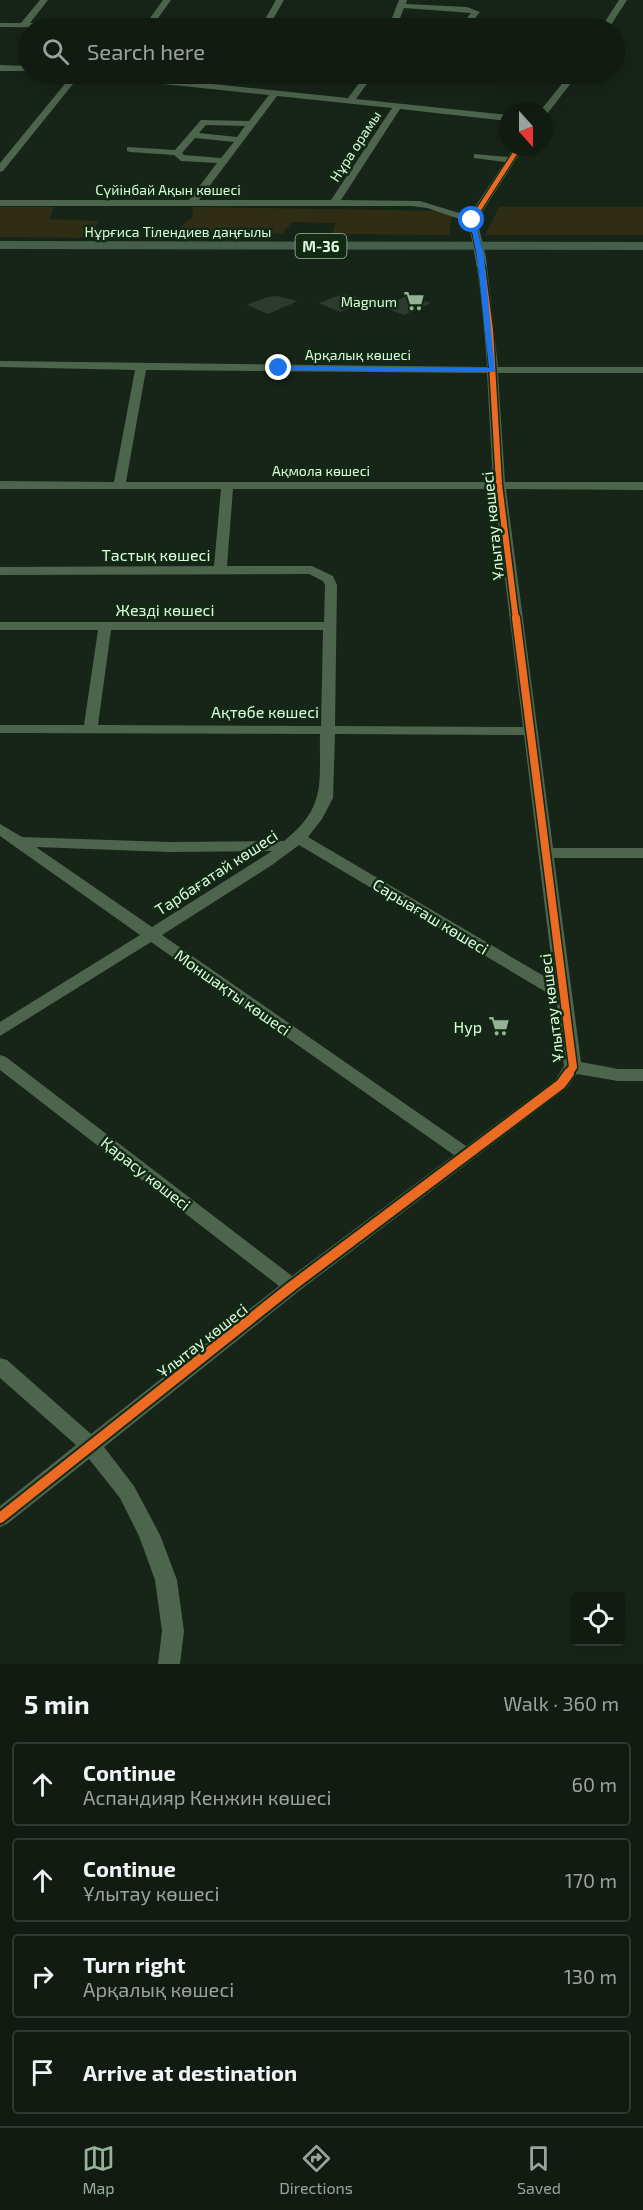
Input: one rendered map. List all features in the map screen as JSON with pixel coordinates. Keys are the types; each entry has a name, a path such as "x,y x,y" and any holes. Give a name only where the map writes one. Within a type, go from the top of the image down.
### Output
{"main road":[{"name":"Нұрғиса Тілендиев даңғылы","path":"0,245 479,252 643,258"},
{"name":"Нұрғиса Тілендиев даңғылы","path":"0,257 479,252 643,246"}],"street":[{"path":"30,18 44,0"},
{"path":"154,18 167,0"},
{"path":"270,18 280,0"},
{"path":"611,18 623,0"},
{"path":"396,18 402,3 467,9 476,12 471,18"},
{"path":"0,25 18,25"},
{"path":"0,68 18,69"},
{"path":"1,167 69,84"},
{"path":"239,84 276,92 499,117"},
{"path":"351,100 362,84"},
{"path":"552,102 566,84"},
{"path":"192,202 276,92"},
{"name":"Нұра орамы","path":"335,202 398,106"},
{"path":"177,153 204,122 251,124"},
{"path":"193,135 240,140"},
{"path":"130,149 177,153 181,158 224,160"},
{"path":"477,156 511,160"},
{"path":"472,220 513,156"},
{"name":"Сүйінбай Ақын көшесі","path":"0,203 425,204 472,220"},
{"name":"Ұлытау көшесі","path":"0,1518 292,1286 561,1084 573,1067 499,484 493,370 479,252 472,220"},
{"name":"Арқалық көшесі","path":"0,364 643,370"},
{"path":"119,485 141,367"},
{"name":"Ақмола көшесі","path":"0,485 643,486"},
{"path":"220,571 227,485"},
{"name":"Тастық көшесі","path":"0,571 312,570"},
{"name":"Тарбағатай көшесі","path":"0,1030 267,862 294,842 315,822 326,798 332,585 328,579 312,570"},
{"name":"Жезді көшесі","path":"0,626 331,626"},
{"path":"90,729 105,626"},
{"name":"Ақтөбе көшесі","path":"0,729 530,731"},
{"name":"Моншақты көшесі","path":"0,829 466,1155"},
{"path":"18,842 169,847 294,842"},
{"name":"Сарыағаш көшесі","path":"294,842 564,995"},
{"path":"547,853 643,853"},
{"name":"Қарасу көшесі","path":"0,1060 292,1286"},
{"path":"573,1067 618,1075 643,1075"},
{"path":"0,1366 91,1446 127,1492 149,1535 166,1580 173,1631 169,1664"}],"shaded area":[{"path":"0,207 54,207 50,219 98,221 91,238 0,237"},
{"path":"193,207 453,211 449,235 332,234 336,223 292,222 282,234 175,232 192,217"},
{"path":"499,207 643,207 643,235 485,235"}],"building":[{"path":"343,294 369,300 340,312 319,303"},
{"path":"409,295 431,303 404,315 382,307"},
{"path":"277,296 298,301 268,314 247,305 267,297"}],"cycle path":[{"path":"0,1518 292,1286 561,1084 573,1067 499,484 490,330 481,257 472,220 513,156"}],"place":[{"name":"Magnum","path":"414,301"},
{"name":"Нур","path":"499,1026"}],"route":[{"path":"279,368 493,370 481,257 472,220"}]}
